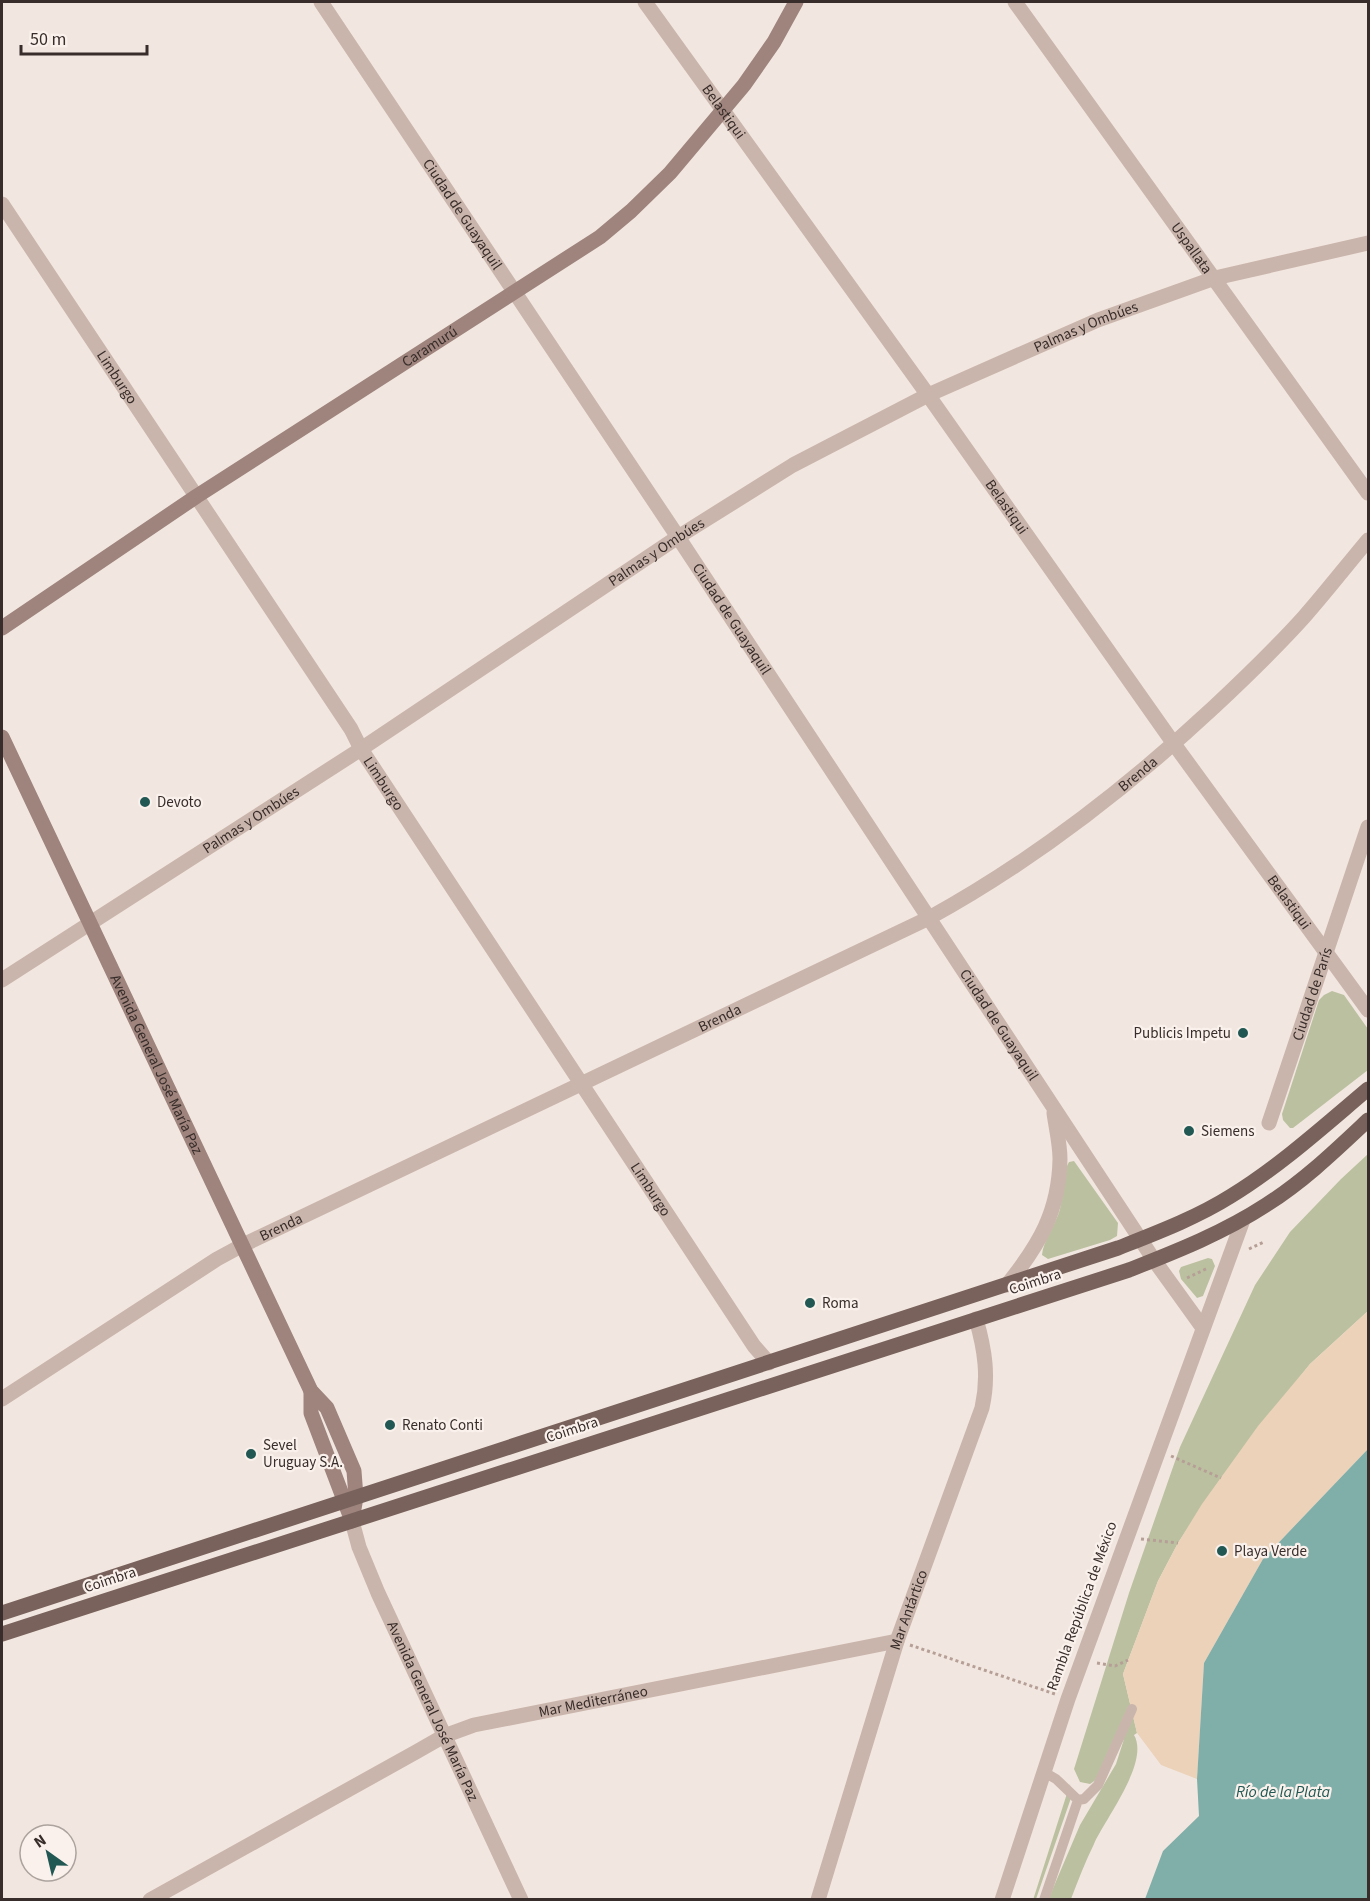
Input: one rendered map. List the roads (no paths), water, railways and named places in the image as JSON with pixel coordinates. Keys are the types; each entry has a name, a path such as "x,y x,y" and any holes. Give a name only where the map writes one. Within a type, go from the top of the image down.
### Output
{"main road":[{"name":"Caramurú","path":"2,628 197,496 600,237 670,173 744,85 774,42 796,2"},
{"name":"Avenida General José María Paz","path":"2,737 311,1391 327,1408 354,1471 350,1499 352,1521"},
{"name":"Coimbra","path":"2,1613 1007,1285 1140,1239 1189,1218 1229,1197 1284,1159 1368,1089"},
{"path":"1243,1220 1268,1205 1314,1170 1368,1120"},
{"name":"Coimbra","path":"2,1634 1129,1270 1200,1242 1243,1220"}],"street":[{"name":"Ciudad de Guayaquil","path":"321,2 678,537 1140,1239"},
{"name":"Belastiqui","path":"645,2 928,395 1174,744 1368,1010"},
{"name":"Uspallata","path":"1015,2 1368,493"},
{"name":"Limburgo","path":"2,204 351,729 361,749 754,1346 769,1363"},
{"name":"Palmas y Ombúes","path":"2,980 361,749 678,537 793,465 928,395 1098,320 1215,278 1368,243"},
{"name":"Brenda","path":"2,1399 217,1259 241,1246 961,901 1057,837 1174,744 1304,618 1368,540"},
{"name":"Ciudad de París","path":"1269,1123 1368,827"},
{"path":"1007,1285 1032,1254 1044,1231 1056,1197 1060,1157 1053,1107"},
{"name":"Rambla República de México","path":"1002,1899 1068,1699 1243,1220"},
{"path":"1140,1239 1203,1328"},
{"name":"Mar Antártico","path":"818,1899 897,1641 982,1408 986,1388 986,1368 984,1345 976,1319"},
{"name":"Avenida General José María Paz","path":"352,1521 359,1547 378,1593 521,1899"},
{"name":"Mar Mediterráneo","path":"150,1899 444,1737 495,1719 897,1641"}],"lane":[{"path":"1078,1800 1084,1799 1098,1785 1132,1709"},
{"path":"1044,1772 1056,1779 1078,1800"},
{"path":"1044,1899 1078,1800"}],"water":[{"name":"Río de la Plata","path":"1368,1449 1368,1899 1145,1899 1163,1851 1199,1816 1197,1779 1204,1663 1263,1559"}],"place":[{"name":"Devoto","path":"145,802"},
{"name":"Publicis Impetu","path":"1243,1033"},
{"name":"Siemens","path":"1189,1131"},
{"name":"Roma","path":"810,1303"},
{"name":"Renato Conti","path":"390,1425"},
{"name":"Sevel Uruguay S.A.","path":"251,1454"},
{"name":"Playa Verde","path":"1222,1551"}]}
